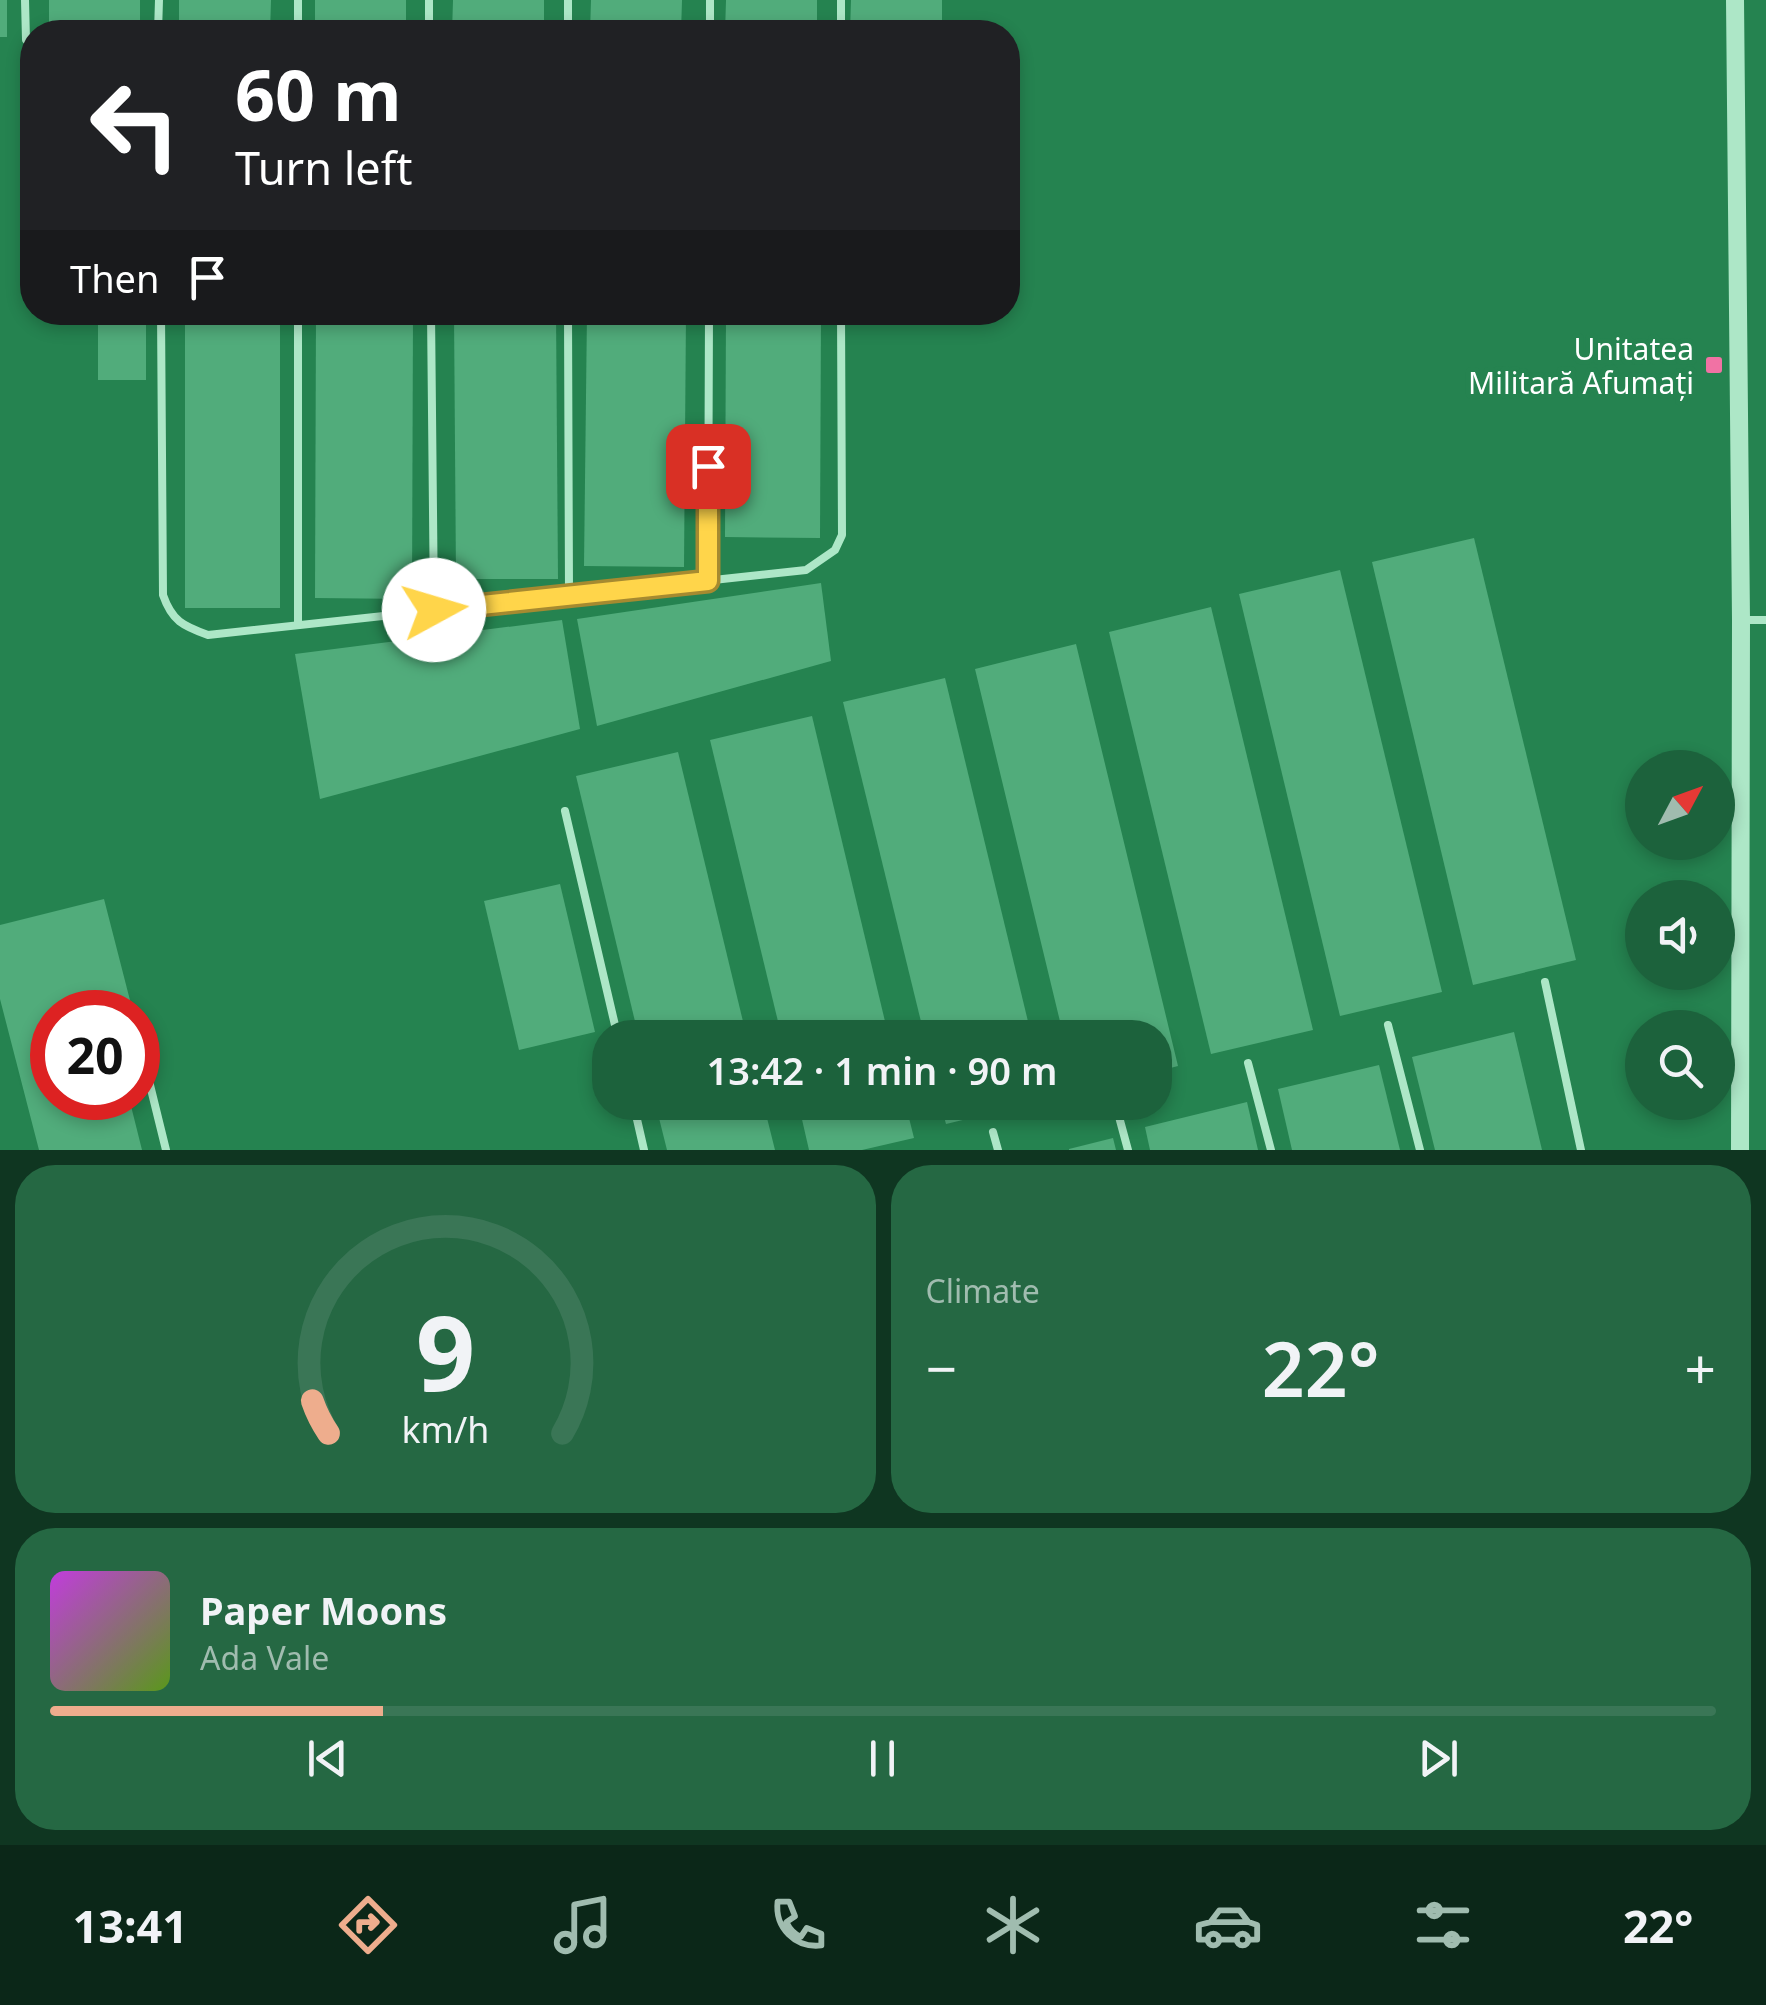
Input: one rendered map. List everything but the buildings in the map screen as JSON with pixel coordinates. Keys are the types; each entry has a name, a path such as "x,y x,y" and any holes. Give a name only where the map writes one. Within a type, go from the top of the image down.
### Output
{"street":[{"path":"1735,0 1741,620 1740,1150"}],"lane":[{"path":"161,325 164,595 171,616 208,635 806,570 834,550 842,535 842,325"},
{"path":"298,325 298,625"},
{"path":"431,325 434,610"},
{"path":"568,325 569,596"},
{"path":"708,581 709,325"},
{"path":"1741,620 1766,620"},
{"path":"565,811 614,1020"},
{"path":"1545,982 1582,1150"},
{"path":"1388,1025 1420,1150"},
{"path":"1248,1063 1272,1150"},
{"path":"158,1120 166,1150"},
{"path":"637,1120 644,1150"},
{"path":"1120,1120 1128,1150"},
{"path":"994,1132 998,1150"}],"place":[{"name":"Unitatea Militară Afumați","path":"1714,365"}],"route":[{"path":"434,610 708,581 708,466"}]}
